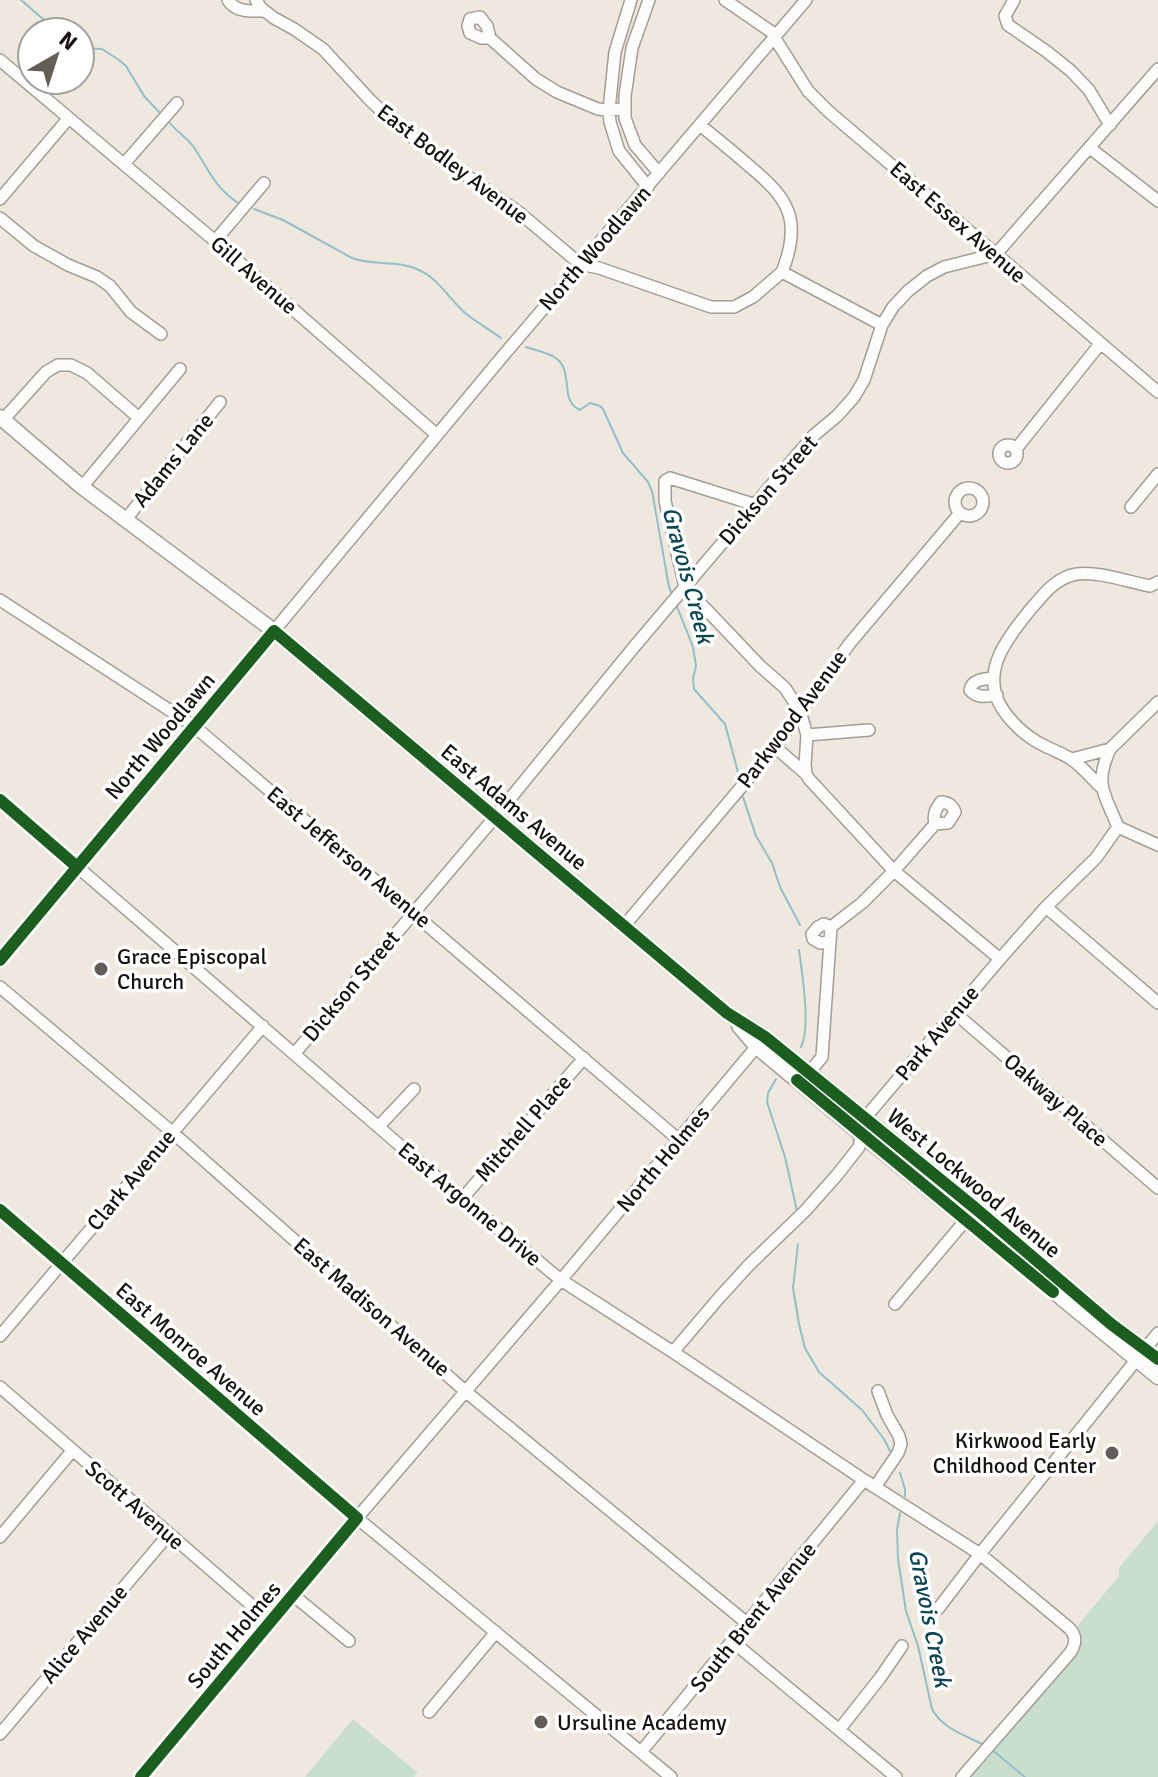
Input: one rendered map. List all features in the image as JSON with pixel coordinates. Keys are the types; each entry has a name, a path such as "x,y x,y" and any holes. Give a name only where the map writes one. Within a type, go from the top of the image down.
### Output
{"main road":[{"name":"East Adams Avenue","path":"2,419 82,487 274,631 761,1042"},
{"name":"West Lockwood Avenue","path":"761,1042 809,1073 975,1208 1111,1324 1141,1354 1158,1377"},
{"name":"West Lockwood Avenue","path":"761,1042 861,1134 965,1221 1141,1354 1158,1359"}],"street":[{"path":"228,0 230,5 244,11 265,11"},
{"name":"East Bodley Avenue","path":"256,0 265,11 323,49 398,127 521,214 580,264"},
{"path":"631,0 615,52 609,110 619,151 648,187"},
{"path":"649,0 632,48 624,109 626,125 635,145 659,173"},
{"name":"East Essex Avenue","path":"725,0 775,36 808,91 828,111 1158,392"},
{"name":"North Woodlawn","path":"0,960 580,264 806,0"},
{"path":"1014,0 1005,16 1008,25 1071,71 1089,90 1110,125"},
{"path":"490,38 536,79 576,101 598,109 624,109"},
{"name":"Gill Avenue","path":"0,60 215,241 437,435"},
{"path":"996,254 1158,69"},
{"path":"124,164 177,103"},
{"path":"0,199 68,119"},
{"path":"580,264 711,307 734,307 753,297 782,272 791,236 785,201 770,183 700,125"},
{"path":"1090,148 1158,201"},
{"path":"215,241 264,183"},
{"path":"0,218 34,246 110,286 131,312 161,334"},
{"name":"Dickson Street","path":"295,1053 813,436 854,397 864,380 882,325 893,307 927,276 944,267 996,254"},
{"path":"782,272 882,325"},
{"path":"1016,449 1100,344"},
{"path":"2,419 46,372 58,365 71,365 87,373 139,418"},
{"path":"82,487 180,369"},
{"name":"Adams Lane","path":"126,519 220,402"},
{"path":"1131,507 1158,474"},
{"path":"756,505 670,478 665,481 678,595 785,688 800,711 807,735 806,774"},
{"name":"Parkwood Avenue","path":"624,926 775,747 850,643 960,513"},
{"path":"1102,788 1072,759 1039,743 1018,727 1000,704 993,687 999,654 1008,637 1047,591 1062,579 1087,573 1155,586"},
{"name":"East Jefferson Avenue","path":"0,600 194,726 679,1140"},
{"path":"994,678 976,681 970,690 981,697 997,695"},
{"path":"1158,702 1110,749 1100,780 1118,827 1158,845"},
{"path":"807,735 869,730"},
{"path":"775,747 806,774 894,871 1000,959"},
{"path":"1072,759 1110,749"},
{"name":"East Argonne Drive","path":"0,800 462,1199 561,1280 980,1554 1069,1628 1075,1639 1070,1653 962,1777"},
{"path":"809,1073 822,1057 831,927 862,903 935,824"},
{"name":"Park Avenue","path":"673,1352 749,1265 837,1175 859,1147 865,1118 1046,907 1096,858 1118,827"},
{"path":"1046,907 1158,1003"},
{"path":"829,942 820,943 813,939 812,934 824,924 831,927"},
{"name":"East Madison Avenue","path":"0,987 172,1132 465,1391 748,1624"},
{"name":"Oakway Place","path":"955,1013 1158,1188"},
{"name":"Clark Avenue","path":"0,1336 263,1026"},
{"name":"North Holmes","path":"561,1280 761,1042"},
{"name":"Mitchell Place","path":"462,1199 584,1058"},
{"path":"379,1126 414,1089"},
{"path":"895,1304 975,1208"},
{"name":"East Monroe Avenue","path":"0,1210 357,1518 671,1777"},
{"name":"South Holmes","path":"141,1777 561,1280"},
{"path":"938,1609 1158,1333"},
{"name":"Scott Avenue","path":"0,1387 271,1622"},
{"name":"South Brent Avenue","path":"641,1752 898,1453 901,1444 899,1436 878,1391"},
{"path":"0,1537 72,1451"},
{"name":"Alice Avenue","path":"0,1734 168,1535"},
{"path":"293,1595 349,1641"},
{"path":"429,1712 496,1632"},
{"path":"733,1642 896,1777"},
{"path":"839,1730 902,1646"}],"green space":[{"path":"1158,1521 1158,1777 968,1777 1080,1644 1081,1638 1076,1628 1119,1576 1119,1568"},
{"path":"353,1719 418,1773 414,1777 305,1777"}],"waterway":[{"name":"Gravois Creek","path":"21,0 40,16"},
{"name":"Gravois Creek","path":"96,49 102,49 126,66 144,96 160,113"},
{"name":"Gravois Creek","path":"169,122 193,146 217,184 238,203"},
{"name":"Gravois Creek","path":"254,209 283,220 352,258 419,270 438,284 465,313 501,338"},
{"name":"Gravois Creek","path":"526,347 550,355 562,365 574,406 580,410 590,403 603,409 623,453 648,482 672,594"},
{"name":"Gravois Creek","path":"676,604 693,647 696,666 694,689 725,724 738,772"},
{"name":"Gravois Creek","path":"743,797 756,836 800,925"},
{"name":"Gravois Creek","path":"799,950 806,1014 801,1047"},
{"name":"Gravois Creek","path":"776,1079 767,1102 785,1157 797,1211"},
{"name":"Gravois Creek","path":"798,1244 793,1288 805,1348 819,1372 862,1410 890,1451"},
{"name":"Gravois Creek","path":"900,1473 905,1496"},
{"name":"Gravois Creek","path":"900,1513 898,1559 906,1611 918,1646 932,1709 947,1726 982,1744"},
{"name":"Gravois Creek","path":"991,1749 1025,1777"}],"cycle path":[{"path":"0,960 274,631 727,1013 765,1037 975,1208 1111,1324 1158,1359"},
{"path":"0,800 76,866"},
{"path":"797,1080 1053,1292"},
{"path":"0,1210 357,1518 141,1777"}],"place":[{"name":"Grace Episcopal Church","path":"101,969"},
{"name":"Kirkwood Early Childhood Center","path":"1112,1453"},
{"name":"Ursuline Academy","path":"541,1722"}]}
